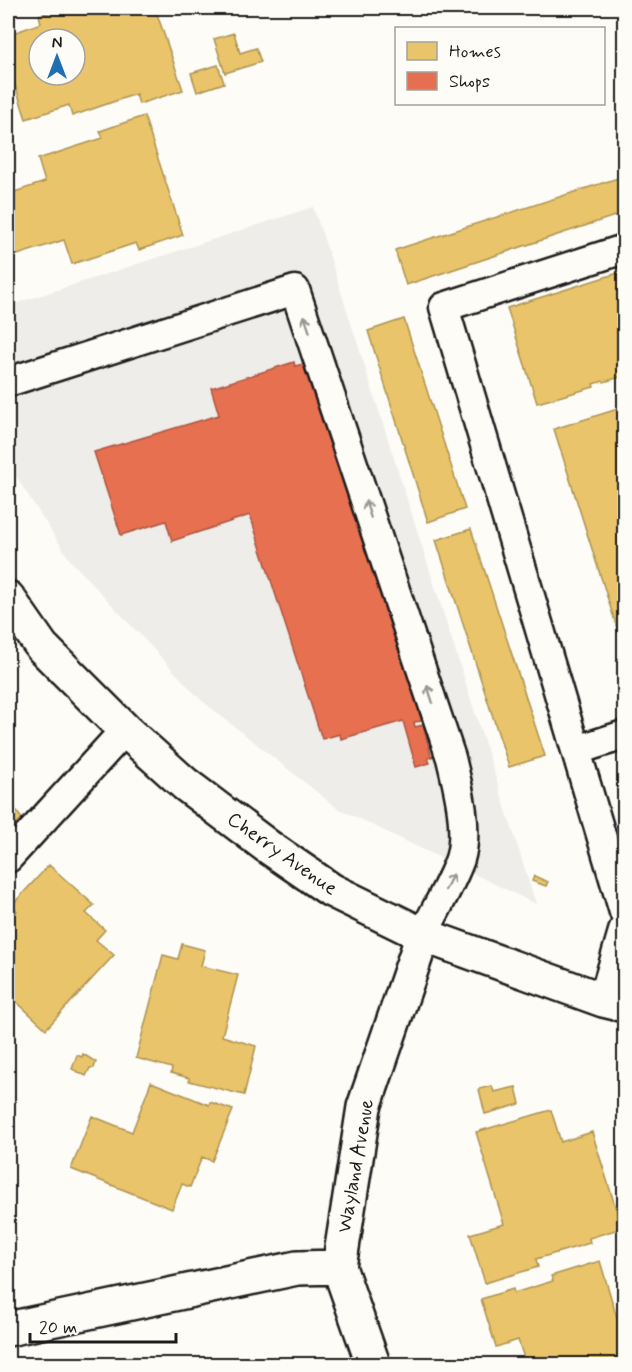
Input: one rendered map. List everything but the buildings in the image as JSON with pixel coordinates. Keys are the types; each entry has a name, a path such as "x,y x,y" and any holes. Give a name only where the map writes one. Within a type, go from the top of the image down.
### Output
{"street":[{"name":"Cherry Avenue","path":"8,598 42,647 124,730 185,784 267,846 331,890 423,935 614,1002"},
{"name":"Wayland Avenue","path":"373,1365 339,1267 364,1107 423,935"},
{"path":"8,1329 297,1268 339,1267"}],"lane":[{"path":"624,249 444,307 624,912"},
{"path":"8,382 295,290 451,758 461,800 463,826 460,858 423,935"},
{"path":"8,858 124,730"},
{"path":"577,750 624,735"},
{"path":"614,1002 624,928"}],"shaded area":[{"path":"313,207 536,904 337,808 201,700 70,560 8,464 8,306"}]}
